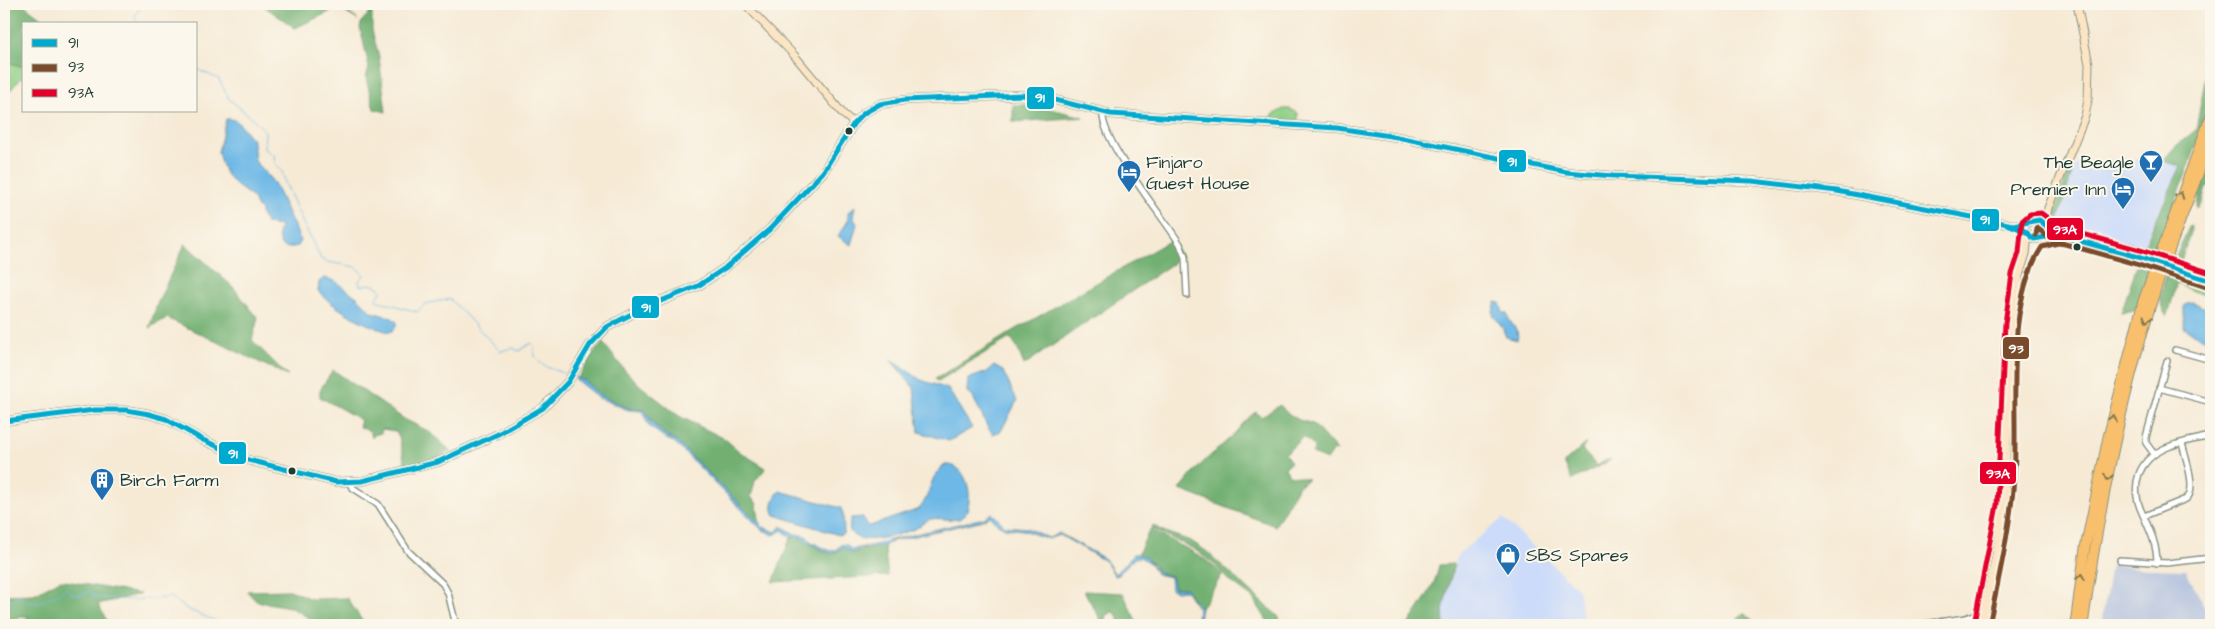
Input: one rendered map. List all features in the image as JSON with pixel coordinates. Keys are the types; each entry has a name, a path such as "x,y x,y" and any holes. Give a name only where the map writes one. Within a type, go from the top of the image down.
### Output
{"highway":[{"path":"2075,625 2085,548 2108,437 2143,301 2211,115"},
{"path":"2083,625 2093,553 2116,437 2152,299 2211,142"}],"main road":[{"path":"4,421 95,410 126,410 149,414 166,420 224,450 248,460 310,477 349,483 421,467 459,453 542,408 568,382 590,345 607,327 641,309 698,286 751,248 823,172 854,123 864,113 880,104 920,99 1035,96 1103,112 1337,128 1397,137 1566,172 1613,176 1752,181 1837,191 2013,225 2040,239 2058,235"},
{"path":"2013,225 2033,221 2042,222 2058,235 2138,257 2211,282"},
{"path":"2028,234 2033,221"},
{"path":"2040,239 2046,226"}],"street":[{"path":"745,4 794,55 842,114 854,123"},
{"path":"2046,226 2048,208 2082,124 2088,100 2089,64 2077,4"},
{"path":"1103,112 1102,120 1104,127 1126,165 1180,244 1185,257 1187,295"},
{"path":"2033,221 2048,208"},
{"path":"1966,618 1979,625 1995,560 2004,506 2012,323 2019,276 2026,254 2028,234"},
{"path":"2026,254 2040,239"},
{"path":"2174,350 2211,360"},
{"path":"2154,454 2146,439 2167,361"},
{"path":"2159,388 2211,402"},
{"path":"2157,563 2156,544 2137,500 2136,484 2141,469 2154,454 2167,447 2211,436"},
{"path":"2144,516 2186,499 2191,494 2192,488 2182,443"},
{"path":"349,483 378,504 408,551 443,584 448,593 456,625"},
{"path":"2120,560 2157,563 2211,558"},
{"path":"1917,625 1966,618 1984,610"}],"shaded area":[{"path":"2121,159 2162,159 2181,165 2143,246 2116,241 2057,223 2073,169 2077,164"},
{"name":"SBS Spares","path":"1503,518 1578,589 1584,625 1444,625 1443,610 1458,554"},
{"path":"2111,565 2148,569 2186,570 2211,620 2211,625 2101,625"}],"green space":[{"path":"4,4 23,4 46,22 22,22 22,66 4,61"},
{"path":"261,4 336,4 358,20 338,8 295,28"},
{"path":"372,10 372,30 379,57 386,112 374,109 366,78 369,67 360,27 362,21"},
{"path":"2211,47 2211,106 2155,257 2056,226 2052,218 2069,169 2073,169 2057,223 2116,241 2144,246 2181,166 2166,162 2165,158 2176,146 2196,130"},
{"path":"4,61 22,66 22,77 4,97"},
{"path":"1013,105 1033,105 1084,117 1013,122"},
{"path":"1283,109 1290,109 1298,113 1298,119 1294,121 1271,119 1273,115"},
{"path":"2211,161 2211,185 2206,187 2202,202 2197,208 2200,193"},
{"path":"2192,226 2181,261 2178,261 2176,259 2177,254 2189,227"},
{"path":"1171,240 1182,257 1024,365 1016,345 1010,338 938,381 935,379 1008,334"},
{"path":"185,244 233,287 258,318 252,340 288,376 167,318 149,328 158,302"},
{"path":"2137,265 2151,270 2138,309 2121,313"},
{"path":"2183,271 2211,281 2211,298 2177,284 2179,275"},
{"path":"2167,272 2179,275 2168,315 2166,315 2161,305 2161,299"},
{"path":"603,343 623,368 642,387 679,416 725,439 740,452 766,468 755,481 751,497 756,502 760,524 676,441 658,428 645,410 628,408 600,395 585,381 578,378 594,352"},
{"path":"333,370 404,419 428,431 451,451 425,463 406,468 399,437 395,431 382,429 381,433 374,435 372,438 370,431 359,427 361,420 320,397 320,390"},
{"path":"1280,405 1286,412 1299,420 1313,424 1337,451 1334,450 1327,460 1312,454 1314,446 1303,437 1285,454 1291,462 1285,468 1289,475 1308,479 1299,485 1275,526 1180,490 1208,457 1252,415 1256,412 1261,417"},
{"path":"1586,443 1582,450 1597,466 1606,460 1611,460 1572,480 1564,463"},
{"path":"1153,525 1165,532 1191,541 1206,551 1280,618 1277,624 1279,625 1270,625 1253,598 1227,579 1214,564 1194,549 1151,528"},
{"path":"1150,529 1206,560 1222,575 1201,608 1191,598 1186,588 1174,588 1171,576 1158,573 1154,564 1138,554"},
{"path":"791,537 802,538 825,552 835,553 843,547 853,553 884,544 888,576 773,582"},
{"path":"1454,564 1443,610 1444,625 1408,625 1431,589 1439,565"},
{"path":"60,580 140,594 98,604 109,625 22,625 29,616 4,620 4,595 34,594"},
{"path":"290,590 311,599 347,598 365,625 321,625 290,607 256,601 247,591"},
{"path":"1084,591 1123,593 1138,625 1121,625 1116,613 1112,612 1106,616 1106,622 1110,625 1104,625"},
{"path":"1743,613 1760,625 1733,625"}],"water":[{"path":"226,119 237,121 253,140 255,161 274,183 301,241 298,246 287,248 281,246 278,235 280,226 267,224 261,215 261,210 257,207 252,197 237,186 226,174 218,152"},
{"path":"855,206 853,217 857,224 851,245 838,236 848,221 848,212"},
{"path":"324,278 335,281 357,297 372,312 392,318 397,322 392,331 389,332 370,325 332,304 318,291 319,282"},
{"path":"1496,302 1500,303 1503,313 1507,314 1516,330 1517,340 1506,337 1502,326 1494,317 1493,313"},
{"path":"2193,302 2211,311 2211,343 2184,328 2184,307 2187,303"},
{"path":"890,359 921,380 948,389 972,428 949,441 919,432 914,388"},
{"path":"994,366 1003,371 1017,401 1001,431 993,434 988,428 973,397 967,392 968,379 987,372"},
{"path":"576,377 585,381 600,395 628,408 645,410 652,423 669,438 676,441 763,527 776,532 781,526 795,534 806,536 810,541 830,551 846,544 852,550 984,518 992,513 1005,526 1027,528 1049,538 1059,533 1105,559 1115,574 1133,554 1142,555 1148,560 1158,573 1171,576 1174,588 1186,588 1191,598 1201,608 1199,619 1206,625 1199,623 1197,619 1198,609 1185,590 1177,591 1171,589 1170,577 1156,574 1151,564 1140,557 1134,558 1119,575 1115,576 1105,561 1060,535 1048,539 1023,530 1005,528 996,523 991,516 980,521 893,541 882,547 861,548 853,553 843,547 831,554 802,538 791,537 782,530 774,535 761,529 674,442 668,440 649,426 642,411 628,410 599,398 575,379"},
{"path":"945,465 953,466 960,470 968,486 969,504 962,518 954,520 931,519 916,528 885,538 862,539 854,536 850,529 851,518 863,517 866,525 870,526 919,509 926,498 935,475"},
{"path":"780,491 841,508 844,533 839,535 775,515 773,502"}],"waterway":[{"path":"137,22 135,16 142,4"},
{"path":"198,70 219,79 229,99 265,131 264,149 274,155 275,163 282,171 303,223 321,259 356,267 364,275 359,281 360,286 370,284 379,287 381,292 376,300 417,312 425,304 450,299 500,351 513,348 519,351 531,343 534,346 534,353 540,363 569,375"},
{"path":"4,601 20,597 31,603 43,601 66,588 72,594 80,595 90,591 95,597 104,598 143,600 171,597 187,609 225,625"}],"transit line":[{"name":"91","path":"4,421 95,410 126,410 149,414 166,419 203,440 248,460 336,482 362,481 438,462 498,434 543,408 568,382 590,345 607,327 641,309 698,286 725,268 770,229 823,172 854,123 864,113 880,104 904,100 1022,95 1051,99 1111,114 1337,128 1397,137 1566,172 1613,176 1752,181 1837,191 2013,225 2039,220 2058,235 2138,257 2211,281"},
{"name":"93A","path":"1974,623 1997,505 2005,323 2012,274 2019,253 2022,221 2030,214 2041,213 2061,228 2140,250 2211,273"},
{"name":"91","path":"2007,224 2025,231 2034,239 2058,235 2065,236"},
{"name":"93","path":"2036,235 2037,228 2052,240 2063,243"},
{"name":"93","path":"1989,625 2007,535 2014,479 2017,328 2022,299 2030,271 2042,247 2058,243 2065,244 2136,264 2209,288"}],"place":[{"name":"The Beagle","path":"2151,183"},
{"name":"Finjaro Guest House","path":"1129,193"},
{"name":"Premier Inn","path":"2123,210"},
{"name":"Birch Farm","path":"102,501"},
{"name":"SBS Spares","path":"1508,576"}]}
